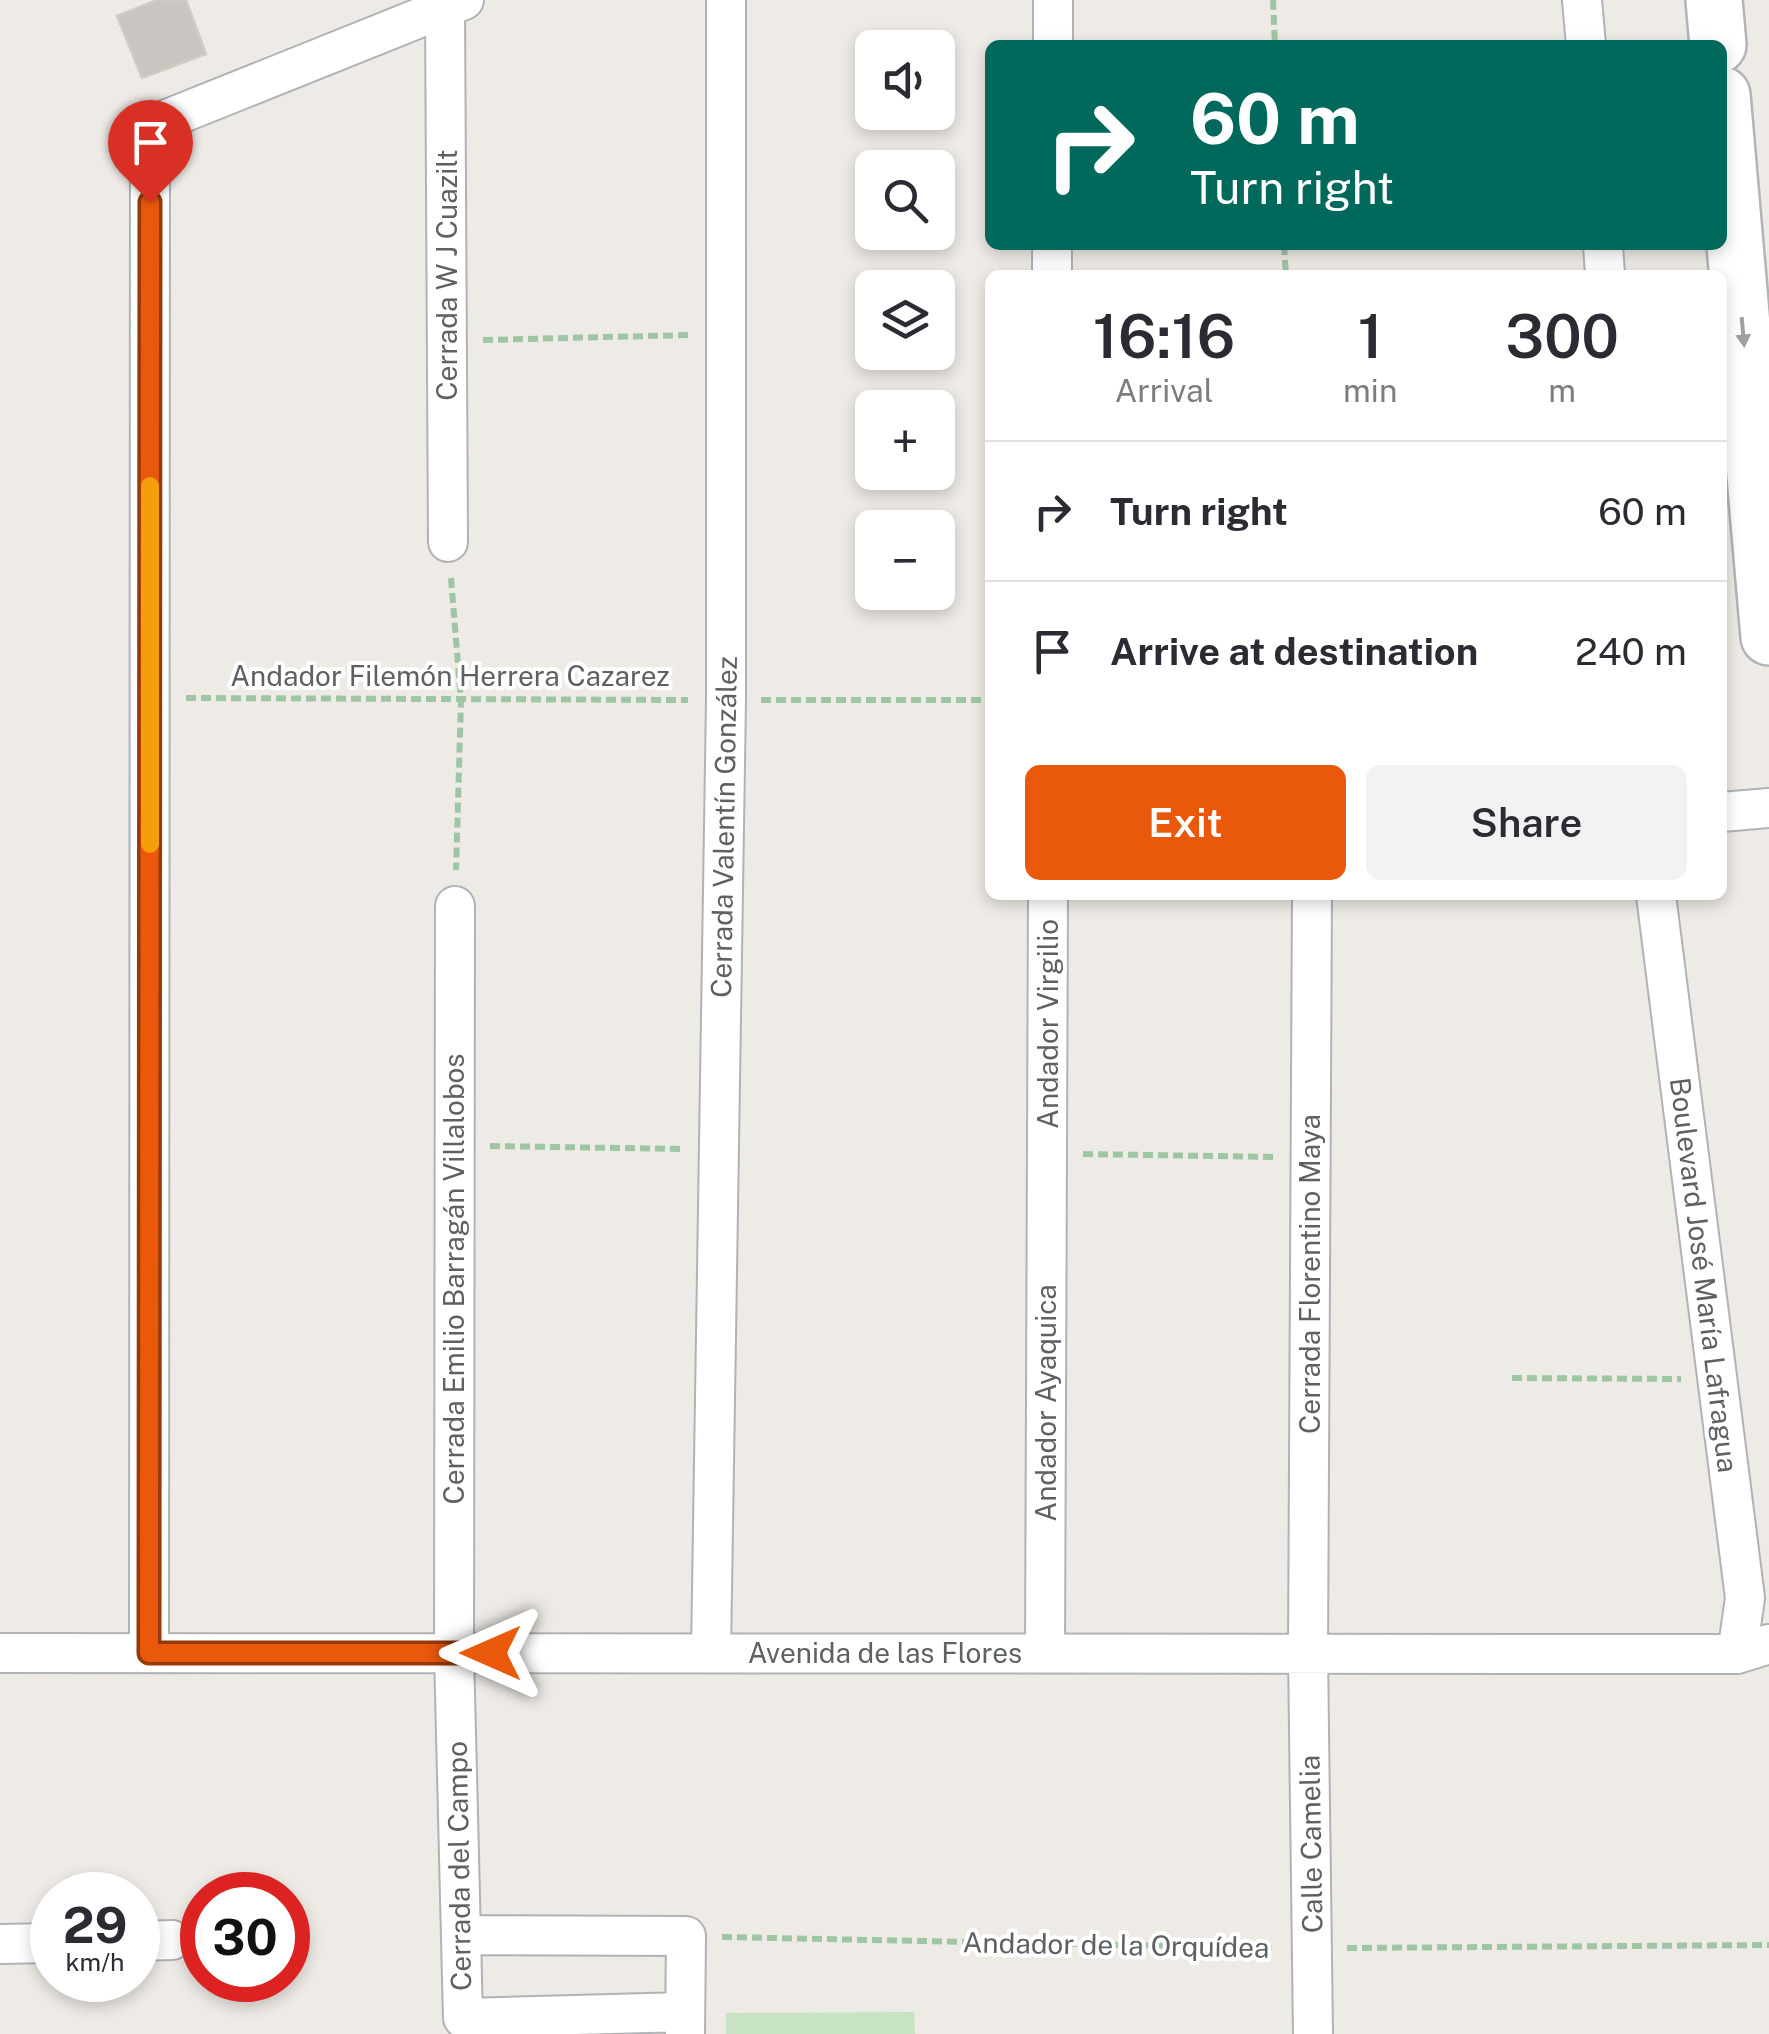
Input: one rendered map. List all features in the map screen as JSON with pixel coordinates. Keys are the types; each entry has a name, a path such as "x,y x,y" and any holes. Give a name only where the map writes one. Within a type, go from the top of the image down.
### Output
{"main road":[{"path":"1714,0 1718,40"},
{"path":"1727,154 1769,637"}],"street":[{"name":"Cerrada Valentín González","path":"711,1653 726,700 726,0"},
{"path":"1052,40 1053,0"},
{"path":"1582,0 1586,40"},
{"path":"149,1653 150,126 455,4"},
{"name":"Cerrada W J Cuazilt","path":"448,542 447,340 455,4"},
{"path":"1727,812 1769,808"},
{"name":"Andador Virgilio","path":"1047,1153 1048,900"},
{"name":"Cerrada Florentino Maya","path":"1308,1653 1312,900"},
{"name":"Boulevard José María Lafragua","path":"1657,900 1753,1649"},
{"name":"Cerrada Emilio Barragán Villalobos","path":"454,1653 455,906"},
{"name":"Andador Ayaquica","path":"1045,1654 1047,1153"},
{"name":"Avenida de las Flores","path":"0,1653 1045,1654 1753,1649"},
{"name":"Cerrada del Campo","path":"454,1653 464,1935 463,2018 685,2023"},
{"name":"Calle Camelia","path":"1308,1653 1313,2034"},
{"path":"464,1935 686,1936 685,2023"},
{"path":"0,1944 30,1943"}],"path":[{"path":"1273,0 1275,40"},
{"path":"447,340 726,334"},
{"path":"448,542 461,701 455,906"},
{"name":"Andador Filemón Herrera Cazarez","path":"150,697 985,700"},
{"path":"454,1145 719,1150"},
{"path":"1047,1153 1310,1158"},
{"path":"1512,1378 1718,1379"},
{"name":"Andador de la Orquídea","path":"686,1936 1312,1948 1769,1945"}],"green space":[{"path":"914,2012 915,2034 726,2034 726,2013"}],"building":[{"path":"157,0 186,0 206,54 142,78 117,16"}],"slow traffic":[{"path":"150,486 150,844"}],"route":[{"path":"150,202 149,1653 491,1653"}]}
